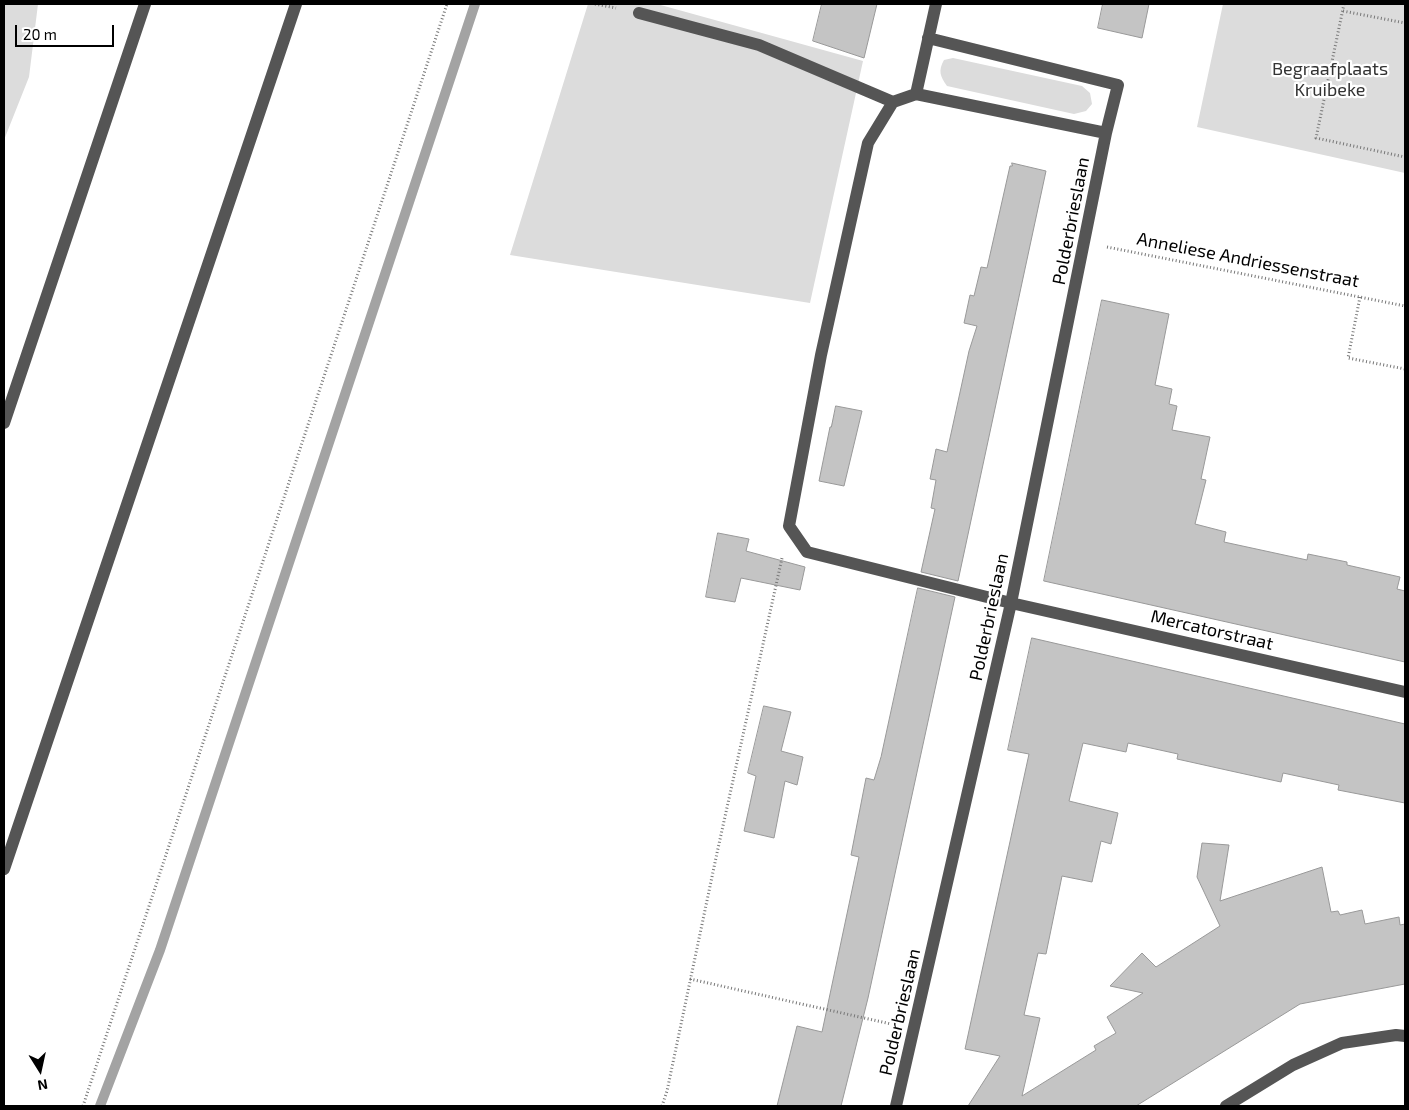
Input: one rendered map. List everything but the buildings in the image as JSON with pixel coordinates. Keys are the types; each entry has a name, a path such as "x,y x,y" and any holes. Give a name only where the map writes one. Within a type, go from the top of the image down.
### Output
{"street":[{"path":"4,423 145,4"},
{"path":"4,869 296,4"},
{"path":"916,94 936,4"},
{"path":"639,13 759,45 893,102"},
{"name":"Polderbrieslaan","path":"896,1106 1011,603 1106,134 1118,85 928,38"},
{"path":"789,526 821,355 868,143 893,102 916,94 1106,134"},
{"name":"Mercatorstraat","path":"789,526 807,552 1011,603 1405,692"},
{"path":"1226,1106 1293,1065 1342,1043 1405,1036"}],"path":[{"path":"83,1106 447,4"},
{"path":"1344,4 1316,138 1405,157"},
{"path":"1343,11 1405,23"},
{"name":"Anneliese Andriessenstraat","path":"1084,242 1405,306"},
{"path":"1360,297 1348,358 1405,369"},
{"path":"662,1106 667,1092 789,526"},
{"path":"690,979 914,1030"}],"green space":[{"path":"4,4 38,4 29,77 4,140"},
{"path":"588,4 657,4 863,61 810,303 510,255"},
{"name":"Begraafplaats Kruibeke","path":"1223,4 1405,4 1405,173 1197,127"},
{"path":"953,58 1082,86 1090,93 1092,104 1086,111 1074,114 947,86 940,70 944,60"}],"waterway":[{"path":"100,1106 160,950 475,4"}]}
